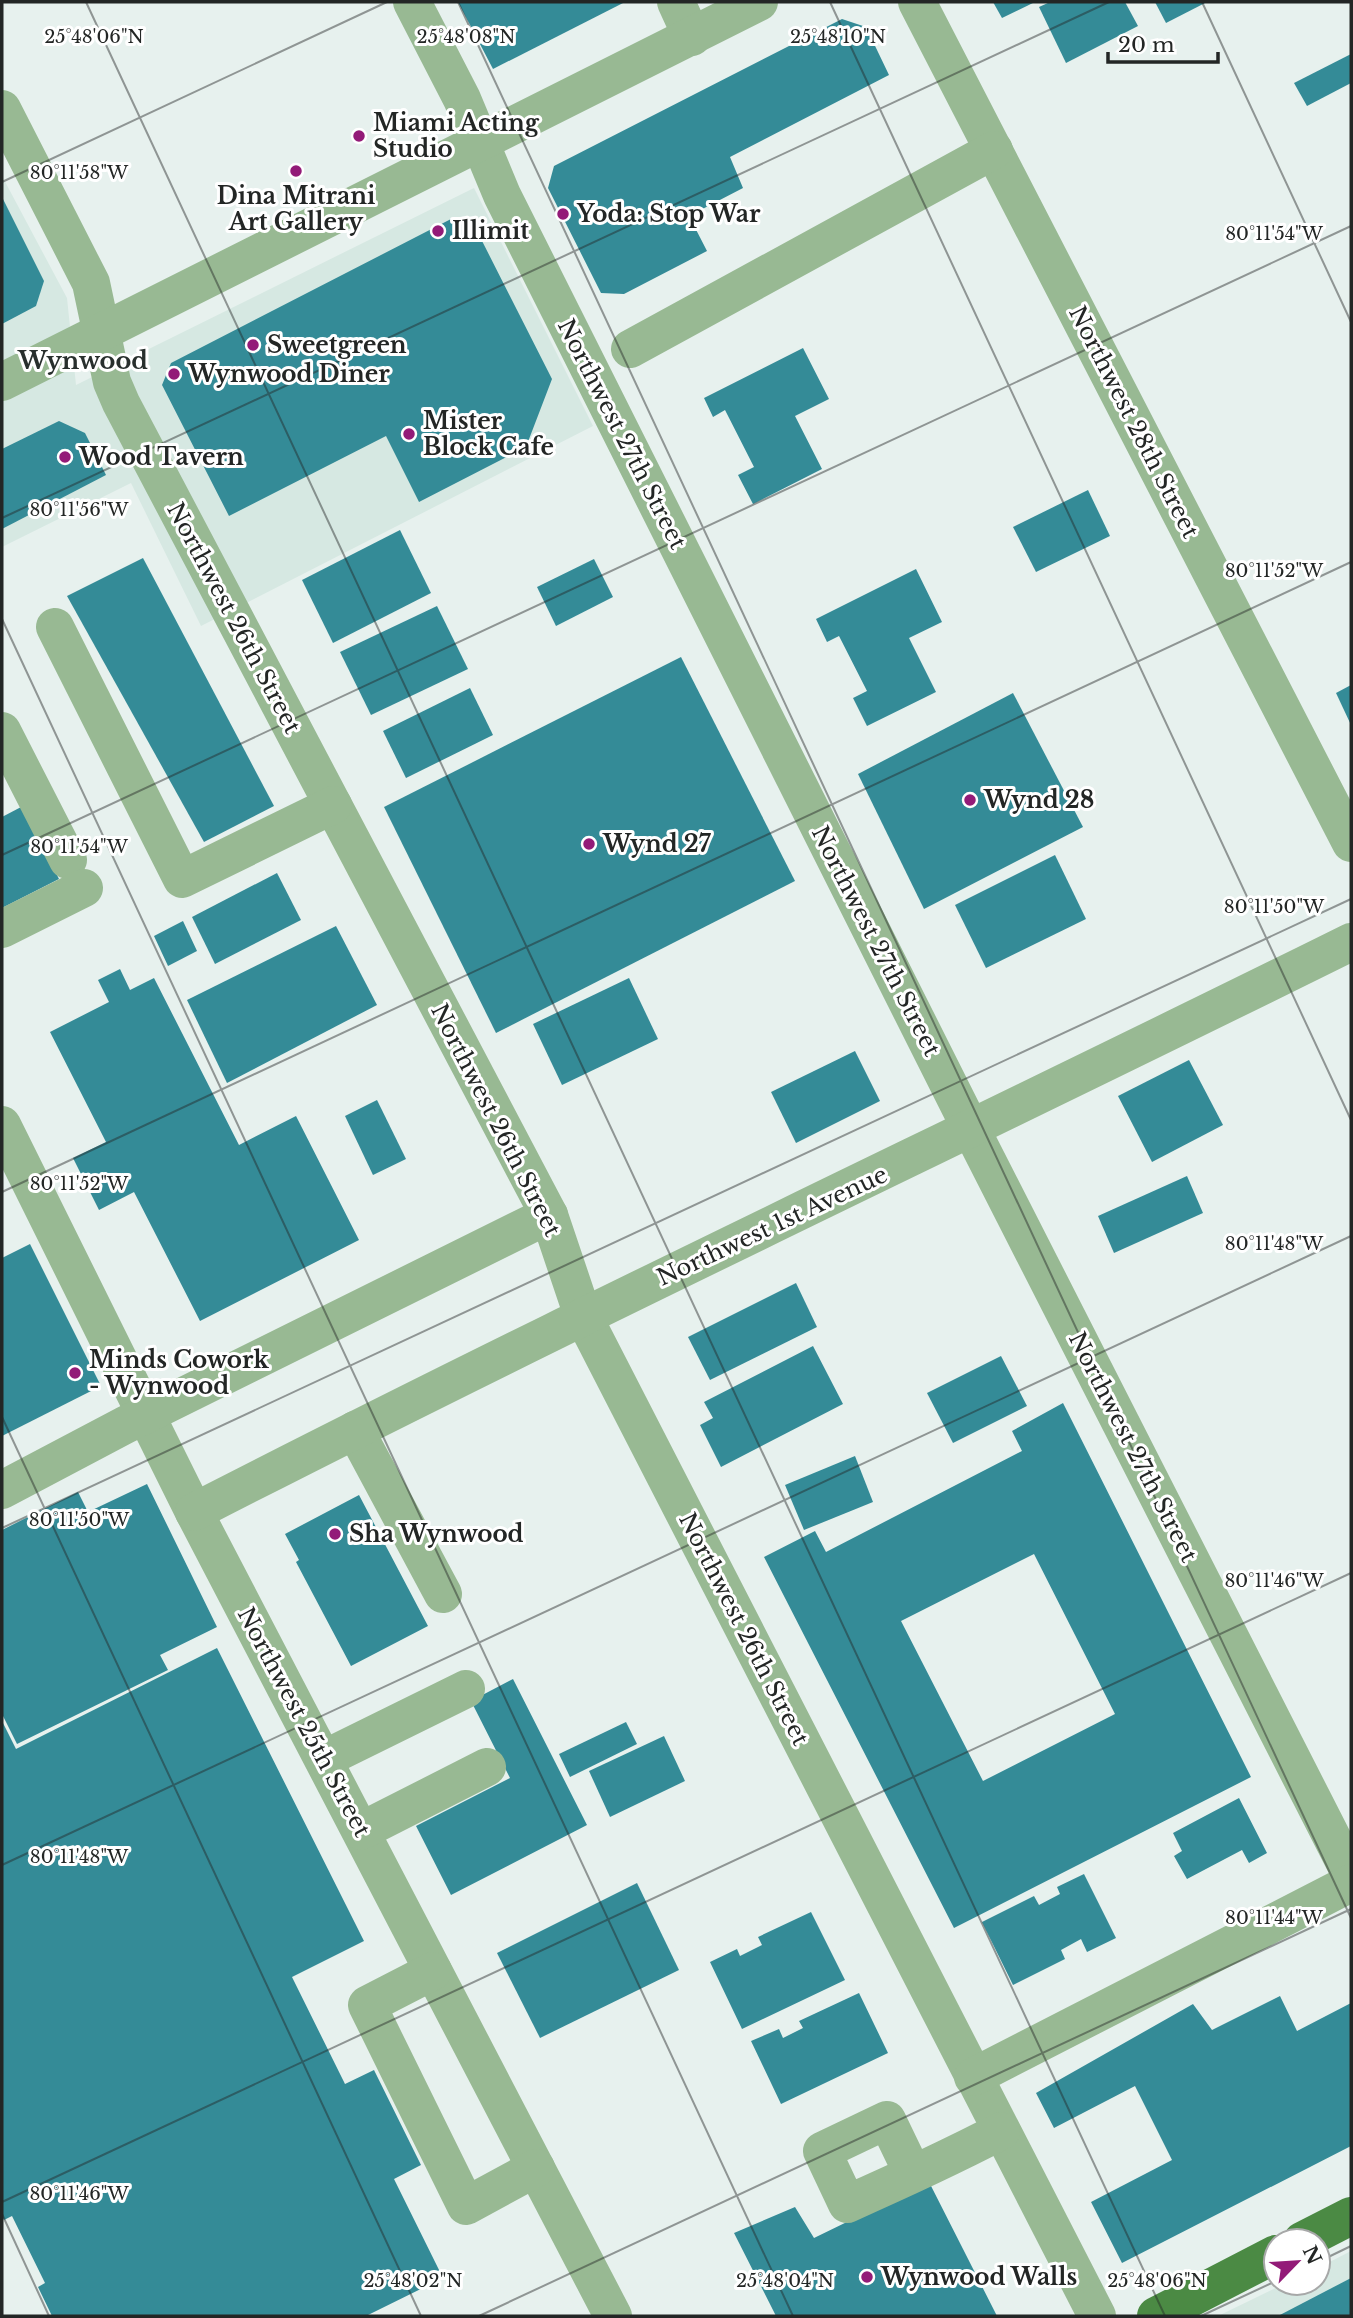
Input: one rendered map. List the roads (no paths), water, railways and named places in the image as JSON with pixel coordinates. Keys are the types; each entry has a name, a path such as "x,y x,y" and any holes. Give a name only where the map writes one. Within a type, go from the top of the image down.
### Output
{"main road":[{"path":"1329,2227 1351,2216"},
{"path":"1156,2316 1262,2261"}],"street":[{"name":"Northwest 27th Street","path":"412,2 461,99 506,203 972,1131 1351,1875"},
{"path":"676,2 692,37"},
{"path":"2,382 759,2"},
{"name":"Northwest 28th Street","path":"917,2 1351,843"},
{"name":"Northwest 26th Street","path":"2,109 91,282 112,382 121,403 549,1215 583,1316 1097,2316"},
{"path":"630,349 994,150"},
{"path":"55,627 183,879 333,804"},
{"path":"2,731 17,797 76,874 2,929"},
{"name":"Northwest 1st Avenue","path":"194,1511 583,1316 972,1131 1351,943"},
{"name":"Northwest 25th Street","path":"2,1125 194,1511 613,2316"},
{"path":"2,1490 146,1415 549,1215"},
{"path":"355,1430 443,1594"},
{"path":"324,1759 466,1689"},
{"path":"361,1831 487,1767"},
{"path":"973,2077 1351,1883"},
{"path":"433,1971 367,2004 466,2206 536,2168"},
{"path":"913,2174 1001,2131"}],"place":[{"name":"Miami Acting Studio","path":"359,136"},
{"name":"Dina Mitrani Art Gallery","path":"296,171"},
{"name":"Yoda: Stop War","path":"563,214"},
{"name":"Illimit","path":"438,231"},
{"name":"Sweetgreen","path":"253,345"},
{"name":"Wynwood Diner","path":"174,374"},
{"name":"Mister Block Cafe","path":"409,434"},
{"name":"Wood Tavern","path":"65,457"},
{"name":"Wynd 28","path":"970,800"},
{"name":"Wynd 27","path":"589,844"},
{"name":"Minds Cowork - Wynwood","path":"75,1373"},
{"name":"Sha Wynwood","path":"335,1534"},
{"name":"Wynwood Walls","path":"867,2277"}],"district":[{"name":"Wynwood","path":"83,360"}]}
